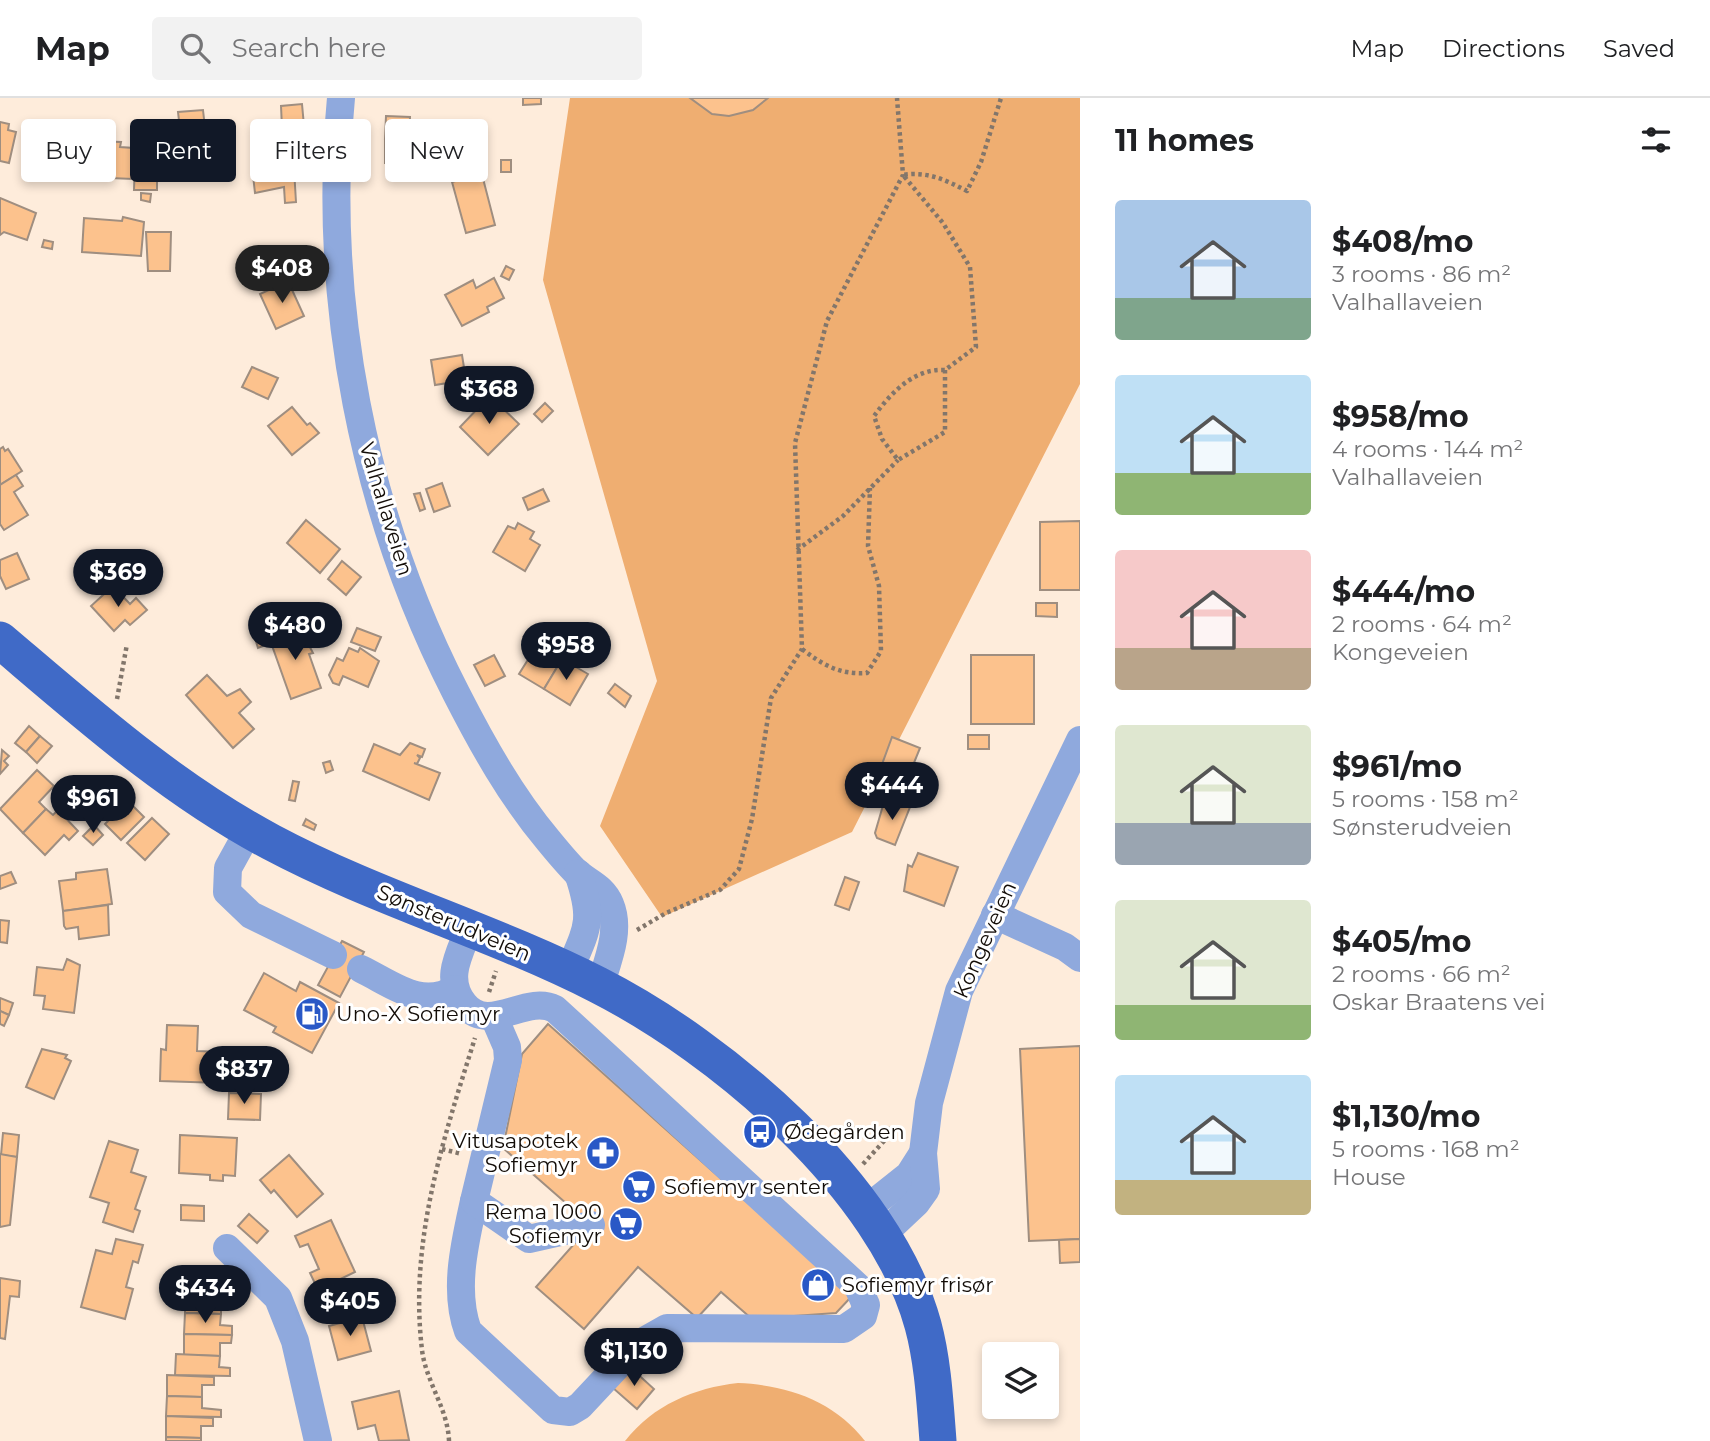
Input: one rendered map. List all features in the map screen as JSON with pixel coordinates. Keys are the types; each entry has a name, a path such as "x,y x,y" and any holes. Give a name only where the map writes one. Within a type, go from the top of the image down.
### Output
{"main road":[{"name":"Sønsterudveien","path":"0,640 138,754 249,830 307,861 584,978 673,1031 760,1098 830,1165 874,1222"},
{"path":"874,1222 907,1283 923,1326 933,1378 938,1441"}],"street":[{"name":"Valhallaveien","path":"341,98 339,215 344,321 353,390 382,506 431,640 472,724 520,805 578,873 602,889 614,917 612,946 584,978"},
{"name":"Kongeveien","path":"874,1222 923,1195 927,1182 923,1153 933,1082 959,991 1080,740"},
{"path":"249,830 228,868 227,892 251,915 333,955"},
{"path":"995,915 1065,947 1080,958"},
{"path":"469,929 453,972 455,989 468,1009 488,1017 507,1046 508,1060 463,1252 463,1316 468,1331 553,1410 570,1412 580,1406 637,1345 667,1328 844,1329 863,1316 866,1304 858,1287 555,1009 537,1005 488,1017"},
{"path":"361,969 419,997 439,999 455,989"},
{"path":"474,1201 529,1239 591,1225"},
{"path":"227,1248 278,1298 295,1341 318,1441"}],"path":[{"path":"628,936 666,913 720,890 739,869 752,819 771,698 802,649 795,443 827,321 903,175 897,98"},
{"path":"903,175 919,172 948,181 967,191 981,162 1001,98"},
{"path":"898,460 883,439 874,416 888,397 906,382 933,369 945,370 975,347 970,267 943,223 903,175"},
{"path":"797,550 843,516 898,460 945,432 945,370"},
{"path":"802,649 823,665 847,674 867,673 881,651 879,586 868,546 870,488"},
{"path":"117,705 117,686 127,644"},
{"path":"449,1441 447,1423 425,1367 419,1255 430,1188 488,1017 499,961"},
{"path":"828,1130 844,1126 896,1129 858,1169"}],"shaded area":[{"path":"570,98 1080,98 1080,384 852,832 662,917 600,826 657,681 543,280"},
{"path":"738,1383 775,1387 809,1398 839,1415 865,1441 625,1441 648,1417 676,1400 706,1389"}],"building":[{"path":"523,98 541,98 541,104 523,105"},
{"path":"690,98 768,98 753,110 729,116 712,114"},
{"path":"302,104 303,119 282,119 281,106"},
{"path":"203,110 204,119 179,119 178,112"},
{"path":"386,116 410,117 410,119 386,119"},
{"path":"0,122 9,124 8,130 16,132 9,163 0,161"},
{"path":"116,142 121,142 120,147 130,148 130,179 116,178"},
{"path":"501,160 511,160 511,172 501,172"},
{"path":"134,182 157,182 157,190 134,190"},
{"path":"254,182 295,182 296,202 285,203 284,187 255,193"},
{"path":"452,182 484,182 495,225 466,233"},
{"path":"141,193 151,194 150,202 141,200"},
{"path":"0,198 36,213 27,240 4,232 0,235"},
{"path":"123,217 144,222 141,256 82,252 84,218 122,221"},
{"path":"146,232 171,232 170,271 148,271"},
{"path":"44,240 53,242 52,249 42,247"},
{"path":"506,266 514,270 509,280 501,276"},
{"path":"494,278 504,298 487,307 489,312 462,326 445,295 473,280 476,288"},
{"path":"288,281 304,316 276,329 260,294"},
{"path":"462,355 466,380 435,385 431,360"},
{"path":"252,367 278,378 268,399 242,387"},
{"path":"494,400 519,424 488,455 460,427 483,403 487,407"},
{"path":"545,403 553,411 542,422 534,414"},
{"path":"292,407 307,425 310,423 319,433 292,455 268,426"},
{"path":"3,447 5,451 8,449 22,471 0,485 0,449"},
{"path":"16,475 23,486 14,492 28,515 4,530 0,524 0,485"},
{"path":"442,483 450,506 434,512 426,489"},
{"path":"543,489 549,501 528,510 523,498"},
{"path":"420,493 425,509 420,511 414,494"},
{"path":"306,520 340,549 320,573 287,543"},
{"path":"1080,521 1080,590 1040,590 1040,522"},
{"path":"518,523 534,532 530,539 540,545 525,571 493,552 508,526 515,529"},
{"path":"17,553 29,579 6,589 0,576 0,560"},
{"path":"342,561 361,577 346,595 328,579"},
{"path":"113,586 130,604 136,598 147,610 130,625 125,620 114,631 91,606"},
{"path":"1036,603 1057,603 1057,617 1036,616"},
{"path":"299,626 313,653 309,654 321,688 291,699 269,637"},
{"path":"357,628 381,637 375,651 351,642"},
{"path":"262,633 266,645 258,648 254,635"},
{"path":"349,648 358,652 360,648 379,661 368,687 343,676 339,685 333,683 329,675 337,658 343,661"},
{"path":"534,650 549,659 553,653 562,659 544,689 519,674"},
{"path":"494,655 505,676 485,686 474,665"},
{"path":"971,655 1034,655 1034,724 971,724"},
{"path":"562,659 588,674 570,705 544,689"},
{"path":"207,675 227,696 240,689 251,702 239,713 254,729 233,748 186,695"},
{"path":"615,684 631,696 625,707 608,693"},
{"path":"29,726 40,736 26,752 15,743"},
{"path":"968,735 989,735 989,749 968,749"},
{"path":"40,736 52,746 37,763 26,752"},
{"path":"892,737 920,748 896,807 870,797"},
{"path":"410,743 425,749 422,757 417,755 420,758 417,764 414,763 440,773 429,800 363,771 374,744 400,755"},
{"path":"2,750 9,756 4,761 8,765 0,774"},
{"path":"330,761 333,770 326,773 323,763"},
{"path":"37,770 54,786 39,802 46,809 23,833 0,809"},
{"path":"293,781 299,782 295,801 289,800"},
{"path":"901,797 906,799 904,805 910,807 895,845 877,838 875,833 884,802 896,807"},
{"path":"128,801 144,817 121,840 105,824"},
{"path":"46,809 53,815 58,810 78,831 69,840 64,835 45,855 23,833"},
{"path":"152,818 169,834 145,860 127,843"},
{"path":"306,819 316,825 314,830 303,825"},
{"path":"94,825 103,835 93,845 83,836"},
{"path":"918,853 958,867 944,906 904,891 908,865 912,867"},
{"path":"107,869 112,904 63,911 59,881 76,879 76,873"},
{"path":"11,872 16,883 0,889 0,876"},
{"path":"845,877 859,882 849,910 835,905"},
{"path":"108,905 109,935 79,939 78,927 66,929 64,926 63,911"},
{"path":"0,920 9,921 7,943 0,942"},
{"path":"342,941 364,952 340,997 318,985"},
{"path":"67,959 80,965 74,1013 43,1009 45,996 34,995 37,967 63,970"},
{"path":"264,973 296,991 300,982 339,1003 312,1053 273,1032 276,1027 244,1010"},
{"path":"0,998 13,1003 9,1015 0,1011"},
{"path":"0,1011 9,1015 4,1026 0,1024"},
{"name":"Sofiemyr senter","path":"548,1024 852,1296 836,1313 752,1319 721,1292 697,1318 638,1267 584,1329 536,1287 591,1225 503,1148 522,1054"},
{"path":"167,1025 198,1026 197,1051 222,1052 221,1083 160,1081 161,1049 166,1050"},
{"path":"1080,1046 1080,1239 1029,1241 1020,1049"},
{"path":"42,1049 67,1055 65,1058 71,1061 54,1099 26,1087"},
{"path":"229,1093 261,1094 260,1120 228,1119"},
{"path":"3,1133 19,1135 17,1157 1,1155"},
{"path":"180,1135 237,1138 235,1176 223,1175 223,1181 210,1180 210,1175 179,1173"},
{"path":"109,1141 138,1150 131,1172 146,1177 135,1209 140,1211 133,1232 103,1222 109,1203 90,1197"},
{"path":"0,1154 17,1157 10,1225 0,1227"},
{"path":"289,1155 323,1194 297,1217 274,1190 271,1193 260,1180"},
{"path":"181,1205 204,1206 204,1221 181,1220"},
{"path":"249,1214 268,1231 257,1243 238,1226"},
{"path":"331,1220 355,1272 332,1283 334,1288 320,1294 310,1273 319,1269 308,1244 300,1247 295,1236"},
{"path":"116,1239 143,1245 138,1263 133,1261 126,1287 133,1289 125,1319 81,1307 96,1250 112,1254"},
{"path":"1080,1239 1080,1262 1060,1263 1059,1240"},
{"path":"0,1278 20,1281 19,1297 10,1296 5,1339 0,1338"},
{"path":"185,1293 232,1294 232,1302 221,1301 221,1314 185,1313"},
{"path":"185,1313 221,1314 220,1325 232,1326 232,1335 184,1334"},
{"path":"362,1317 371,1351 338,1360 329,1326"},
{"path":"184,1334 232,1335 231,1343 220,1343 220,1356 184,1355"},
{"path":"176,1354 220,1356 219,1367 230,1368 230,1376 175,1375"},
{"path":"631,1368 654,1389 637,1409 613,1388"},
{"path":"167,1375 214,1377 214,1385 202,1385 202,1397 167,1396"},
{"path":"399,1391 409,1440 379,1441 375,1425 358,1429 352,1402"},
{"path":"167,1396 202,1397 202,1408 221,1410 221,1417 166,1416"},
{"path":"166,1416 213,1418 213,1426 201,1426 201,1438 166,1437"},
{"path":"166,1437 201,1438 201,1441 166,1441"}],"place":[{"name":"Uno-X Sofiemyr","path":"312,1014"},
{"name":"Ødegården","path":"760,1132"},
{"name":"Vitusapotek Sofiemyr","path":"603,1153"},
{"name":"Sofiemyr senter","path":"639,1187"},
{"name":"Rema 1000 Sofiemyr","path":"626,1224"},
{"name":"Sofiemyr frisør","path":"818,1285"}]}
